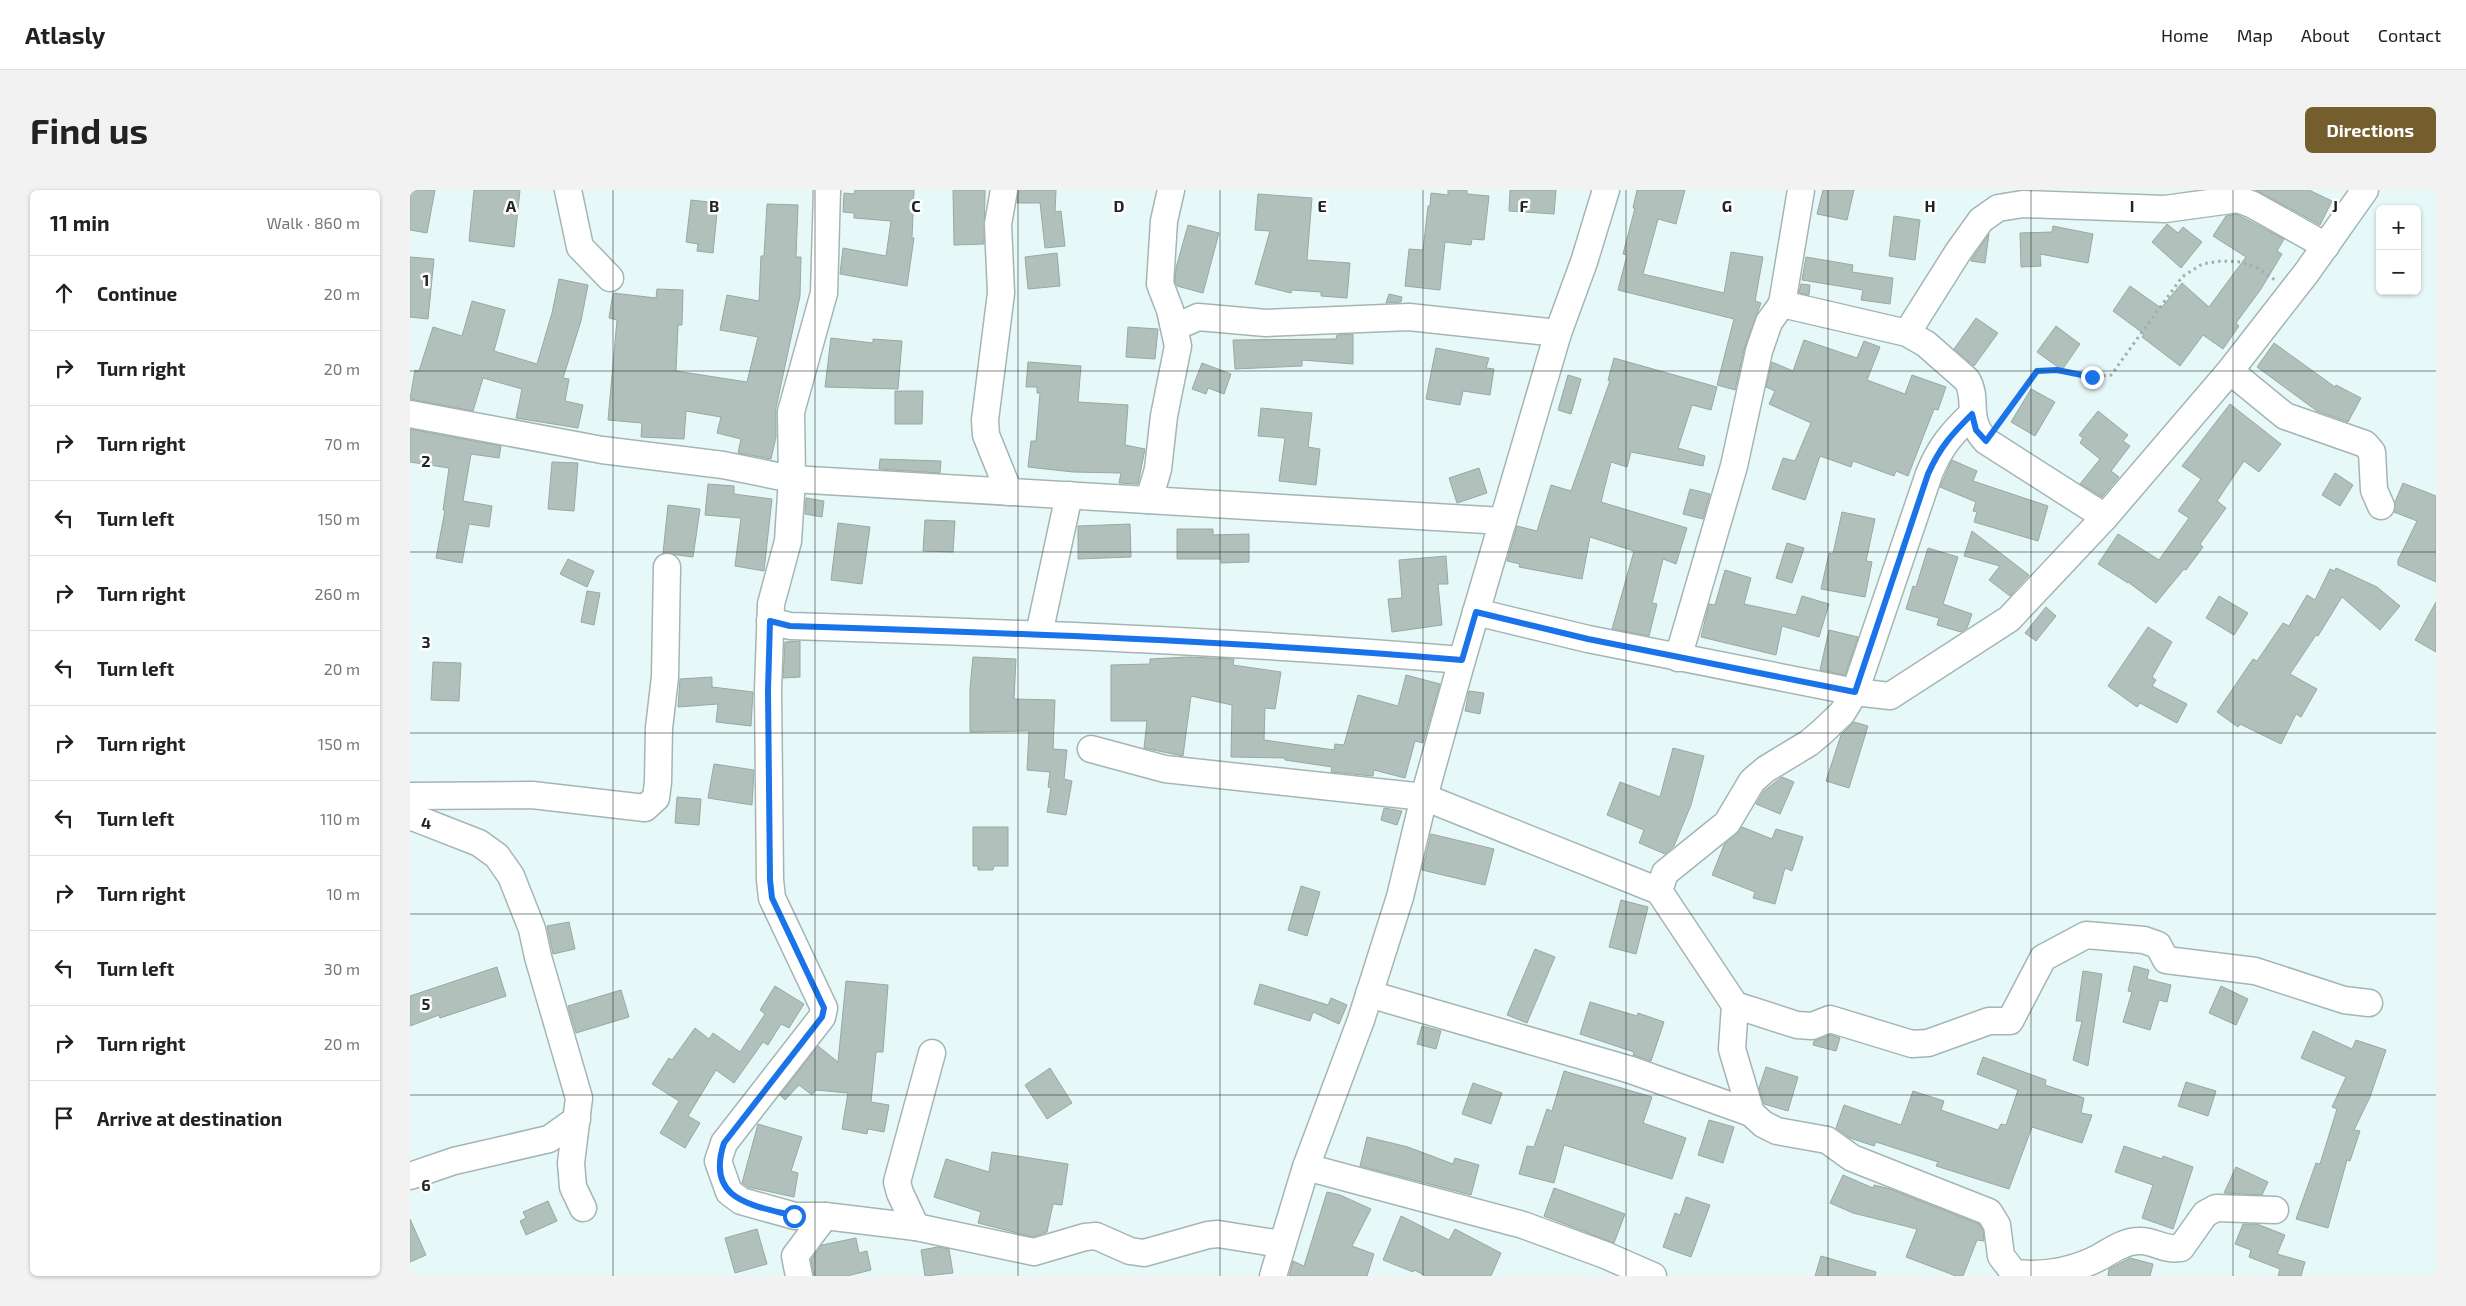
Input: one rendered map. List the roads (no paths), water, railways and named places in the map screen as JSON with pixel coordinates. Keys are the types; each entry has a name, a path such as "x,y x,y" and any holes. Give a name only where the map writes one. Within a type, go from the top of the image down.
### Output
{"street":[{"path":"568,190 580,247 610,278"},
{"path":"827,190 824,293 791,412 792,479 788,541 771,604 768,690 770,880 772,898 824,1008 822,1017 724,1143 718,1161 729,1192 741,1201 794,1216 825,1216 916,1227 1034,1252 1085,1237 1096,1236 1130,1251 1144,1253 1208,1235 1281,1244"},
{"path":"1004,190 998,224 1001,294 985,420 986,435 1008,492"},
{"path":"1149,500 1158,469 1164,416 1178,346 1170,310 1160,284 1164,220 1171,190"},
{"path":"1273,1276 1281,1244 1306,1167 1369,994 1400,897 1424,797 1462,660 1558,333 1584,262 1606,190"},
{"path":"1678,658 1734,466 1759,351 1769,322 1782,304 1801,190"},
{"path":"1476,612 1579,637 1678,658 1855,692 1890,696 2009,619 2105,517 2230,372 2292,292 2365,190"},
{"path":"1907,333 1958,252 1981,220 1998,208 2023,204 2165,209 2238,199 2326,246"},
{"path":"1782,304 1907,333 1926,344 1967,380 1971,387 1972,414 1976,430 1986,441 2105,517"},
{"path":"1173,323 1187,322 1198,317 1266,323 1409,317 1558,333"},
{"path":"2230,372 2285,416 2365,444 2372,452 2374,490 2381,506"},
{"path":"410,414 602,450 723,465 792,479 1503,521"},
{"path":"1660,891 1664,873 1727,823 1752,781 1766,769 1822,732 1842,713 1855,692 1928,474 1938,451 1972,414"},
{"path":"1039,634 1070,495"},
{"path":"410,796 532,795 645,808 656,798 659,728 665,678 668,567"},
{"path":"770,621 790,626 1039,634 1328,649 1462,660"},
{"path":"1091,749 1165,769 1424,797 1660,891 1735,1005 1732,1049 1751,1113"},
{"path":"410,816 462,834 479,843 498,856 511,876 532,929 538,957 579,1098 571,1163 573,1187 583,1208"},
{"path":"1735,1005 1797,1026 1812,1026 1830,1018 1912,1044 1928,1043 1989,1021 2010,1020 2043,958 2086,935 2144,940 2158,945 2166,960 2255,971 2344,1000 2369,1003"},
{"path":"1369,994 1631,1070 1751,1113 1763,1124 1777,1131 1826,1140 1852,1158 1989,1212 1997,1225 1997,1266 2026,1276 2046,1275 2083,1265 2125,1243 2141,1240 2170,1250 2181,1248 2205,1214 2216,1208 2275,1210"},
{"path":"916,1227 900,1194 897,1182 932,1053"},
{"path":"410,1176 454,1161 549,1139 577,1119"},
{"path":"1306,1167 1523,1226 1601,1266 1653,1276"},
{"path":"794,1216 805,1242"},
{"path":"799,1276 795,1256 825,1216"}]}
